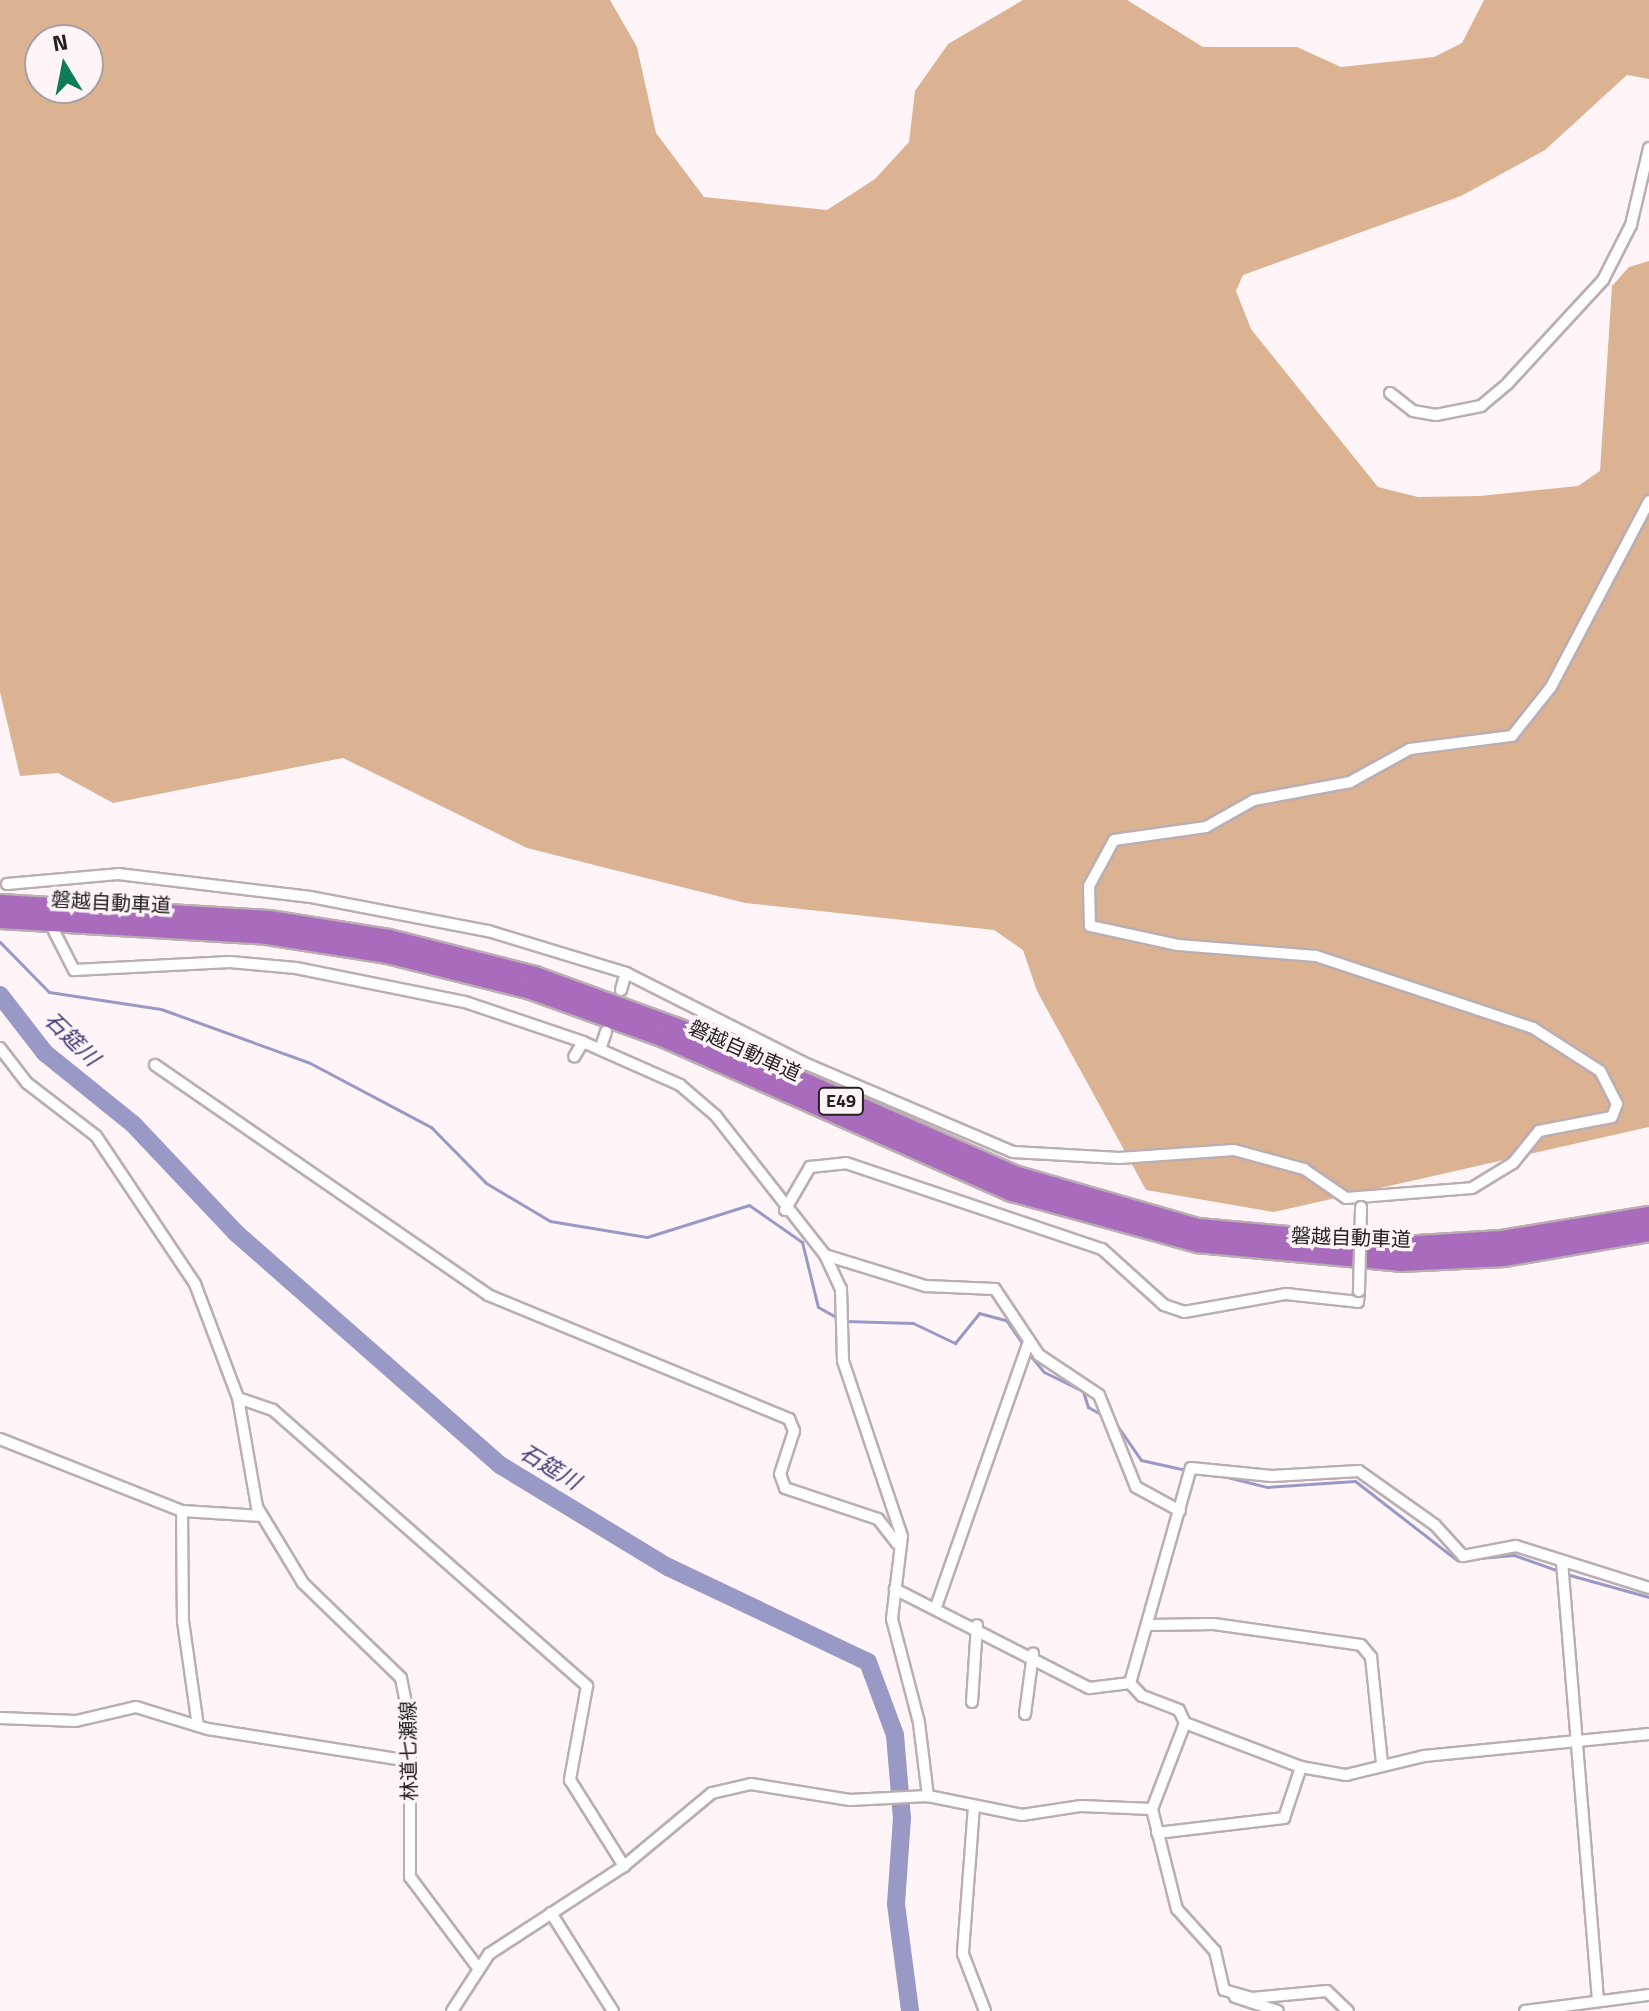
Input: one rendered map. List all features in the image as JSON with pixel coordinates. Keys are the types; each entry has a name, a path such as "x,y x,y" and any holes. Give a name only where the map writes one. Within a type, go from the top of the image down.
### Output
{"highway":[{"name":"磐越自動車道","path":"0,904 44,913 328,943 531,990 664,1038 965,1174 1146,1233 1291,1257 1400,1262 1505,1257 1649,1232"},
{"name":"磐越自動車道","path":"0,919 44,913 327,928 535,976 705,1038 1014,1175 1198,1228 1400,1246 1502,1240 1649,1216"}],"street":[{"path":"1390,393 1413,411 1458,413 1481,406 1508,383 1603,280 1631,225 1649,148"},
{"path":"7,884 118,874 311,897 488,931 626,973 802,1062 1013,1152 1119,1158 1234,1150 1304,1169 1338,1196 1361,1202 1482,1185 1513,1163 1539,1131 1612,1117 1612,1089 1579,1052 1462,999 1316,956 1178,945 1090,926 1094,868 1114,840 1206,827 1254,800 1350,782 1410,749 1506,740 1551,687 1649,501"},
{"path":"33,883 44,913 74,970 283,966 465,1002 601,1047 680,1085 716,1116 785,1210 825,1255 841,1289 843,1361 897,1516 901,1551 895,1589 897,1656 919,1723 923,1798"},
{"path":"621,990 626,973"},
{"path":"601,1047 606,1032"},
{"path":"574,1057 583,1042"},
{"name":"林道七瀬線","path":"0,1048 27,1083 96,1136 205,1301 238,1398 248,1481 262,1516 303,1583 401,1678 409,1702 412,1885 478,1968"},
{"path":"155,1065 488,1295 789,1419 794,1433 780,1474 785,1488 878,1519 901,1551"},
{"path":"785,1210 810,1167 846,1163 1102,1249 1164,1305 1184,1312 1286,1294 1358,1302 1361,1202"},
{"path":"825,1255 926,1286 990,1287 1049,1364 1099,1395 1136,1487 1180,1511"},
{"path":"937,1604 1029,1341"},
{"path":"238,1398 273,1410 587,1686 570,1780 624,1866"},
{"path":"0,1439 182,1511 262,1516"},
{"path":"1130,1683 1150,1625 1191,1468 1272,1476 1359,1471 1435,1525 1463,1556 1516,1546 1649,1588"},
{"path":"182,1511 183,1621 198,1726"},
{"path":"1562,1562 1598,2001"},
{"path":"895,1589 937,1604 1033,1654 1093,1690 1130,1683"},
{"path":"1150,1625 1214,1624 1361,1645 1371,1657 1382,1763"},
{"path":"972,1702 977,1625"},
{"path":"1025,1714 1033,1654"},
{"path":"1130,1683 1142,1696 1179,1710 1185,1723 1301,1767 1351,1775 1382,1763 1649,1734"},
{"path":"0,1718 76,1721 131,1707 198,1726 409,1761"},
{"path":"1185,1723 1152,1809 1177,1909 1215,1951 1223,1988 1234,1996 1278,2011"},
{"path":"1157,1833 1284,1818 1301,1767"},
{"path":"452,2011 478,1968 551,1913 624,1866 722,1789 751,1784 867,1800 923,1798 1022,1815 1081,1806 1152,1809"},
{"path":"974,1806 963,1954 985,2011"},
{"path":"551,1913 613,2011"},
{"path":"1234,1996 1327,1991 1348,2011"},
{"path":"1525,2011 1649,1995"}],"shaded area":[{"path":"0,0 610,0 637,47 656,133 704,197 827,210 875,179 909,142 915,91 948,44 1023,0 1127,0 1203,47 1297,47 1341,67 1434,57 1462,43 1484,0 1649,0 1649,79 1627,75 1545,150 1461,196 1243,275 1236,291 1251,329 1378,487 1418,497 1480,496 1578,486 1600,471 1612,286 1629,267 1649,261 1649,1127 1274,1212 1146,1190 1037,991 1023,950 994,930 745,903 527,848 343,758 113,803 58,773 20,776 0,692"}],"waterway":[{"path":"0,942 49,992 161,1009 310,1063 431,1127 486,1183 550,1221 647,1237 749,1205 802,1242 818,1307 838,1318"},
{"name":"石筵川","path":"0,995 45,1053 133,1124 236,1233 500,1465 668,1567 868,1662 895,1735 902,1818 896,1904 910,2011"},
{"path":"845,1321 913,1323 955,1343 979,1313 1006,1320 1024,1346"},
{"path":"1028,1353 1044,1372 1083,1391 1088,1407 1104,1416"},
{"path":"1114,1421 1141,1460 1208,1475"},
{"path":"1219,1475 1267,1487 1355,1481 1457,1560 1514,1555 1559,1571"},
{"path":"1566,1574 1649,1597"}]}
